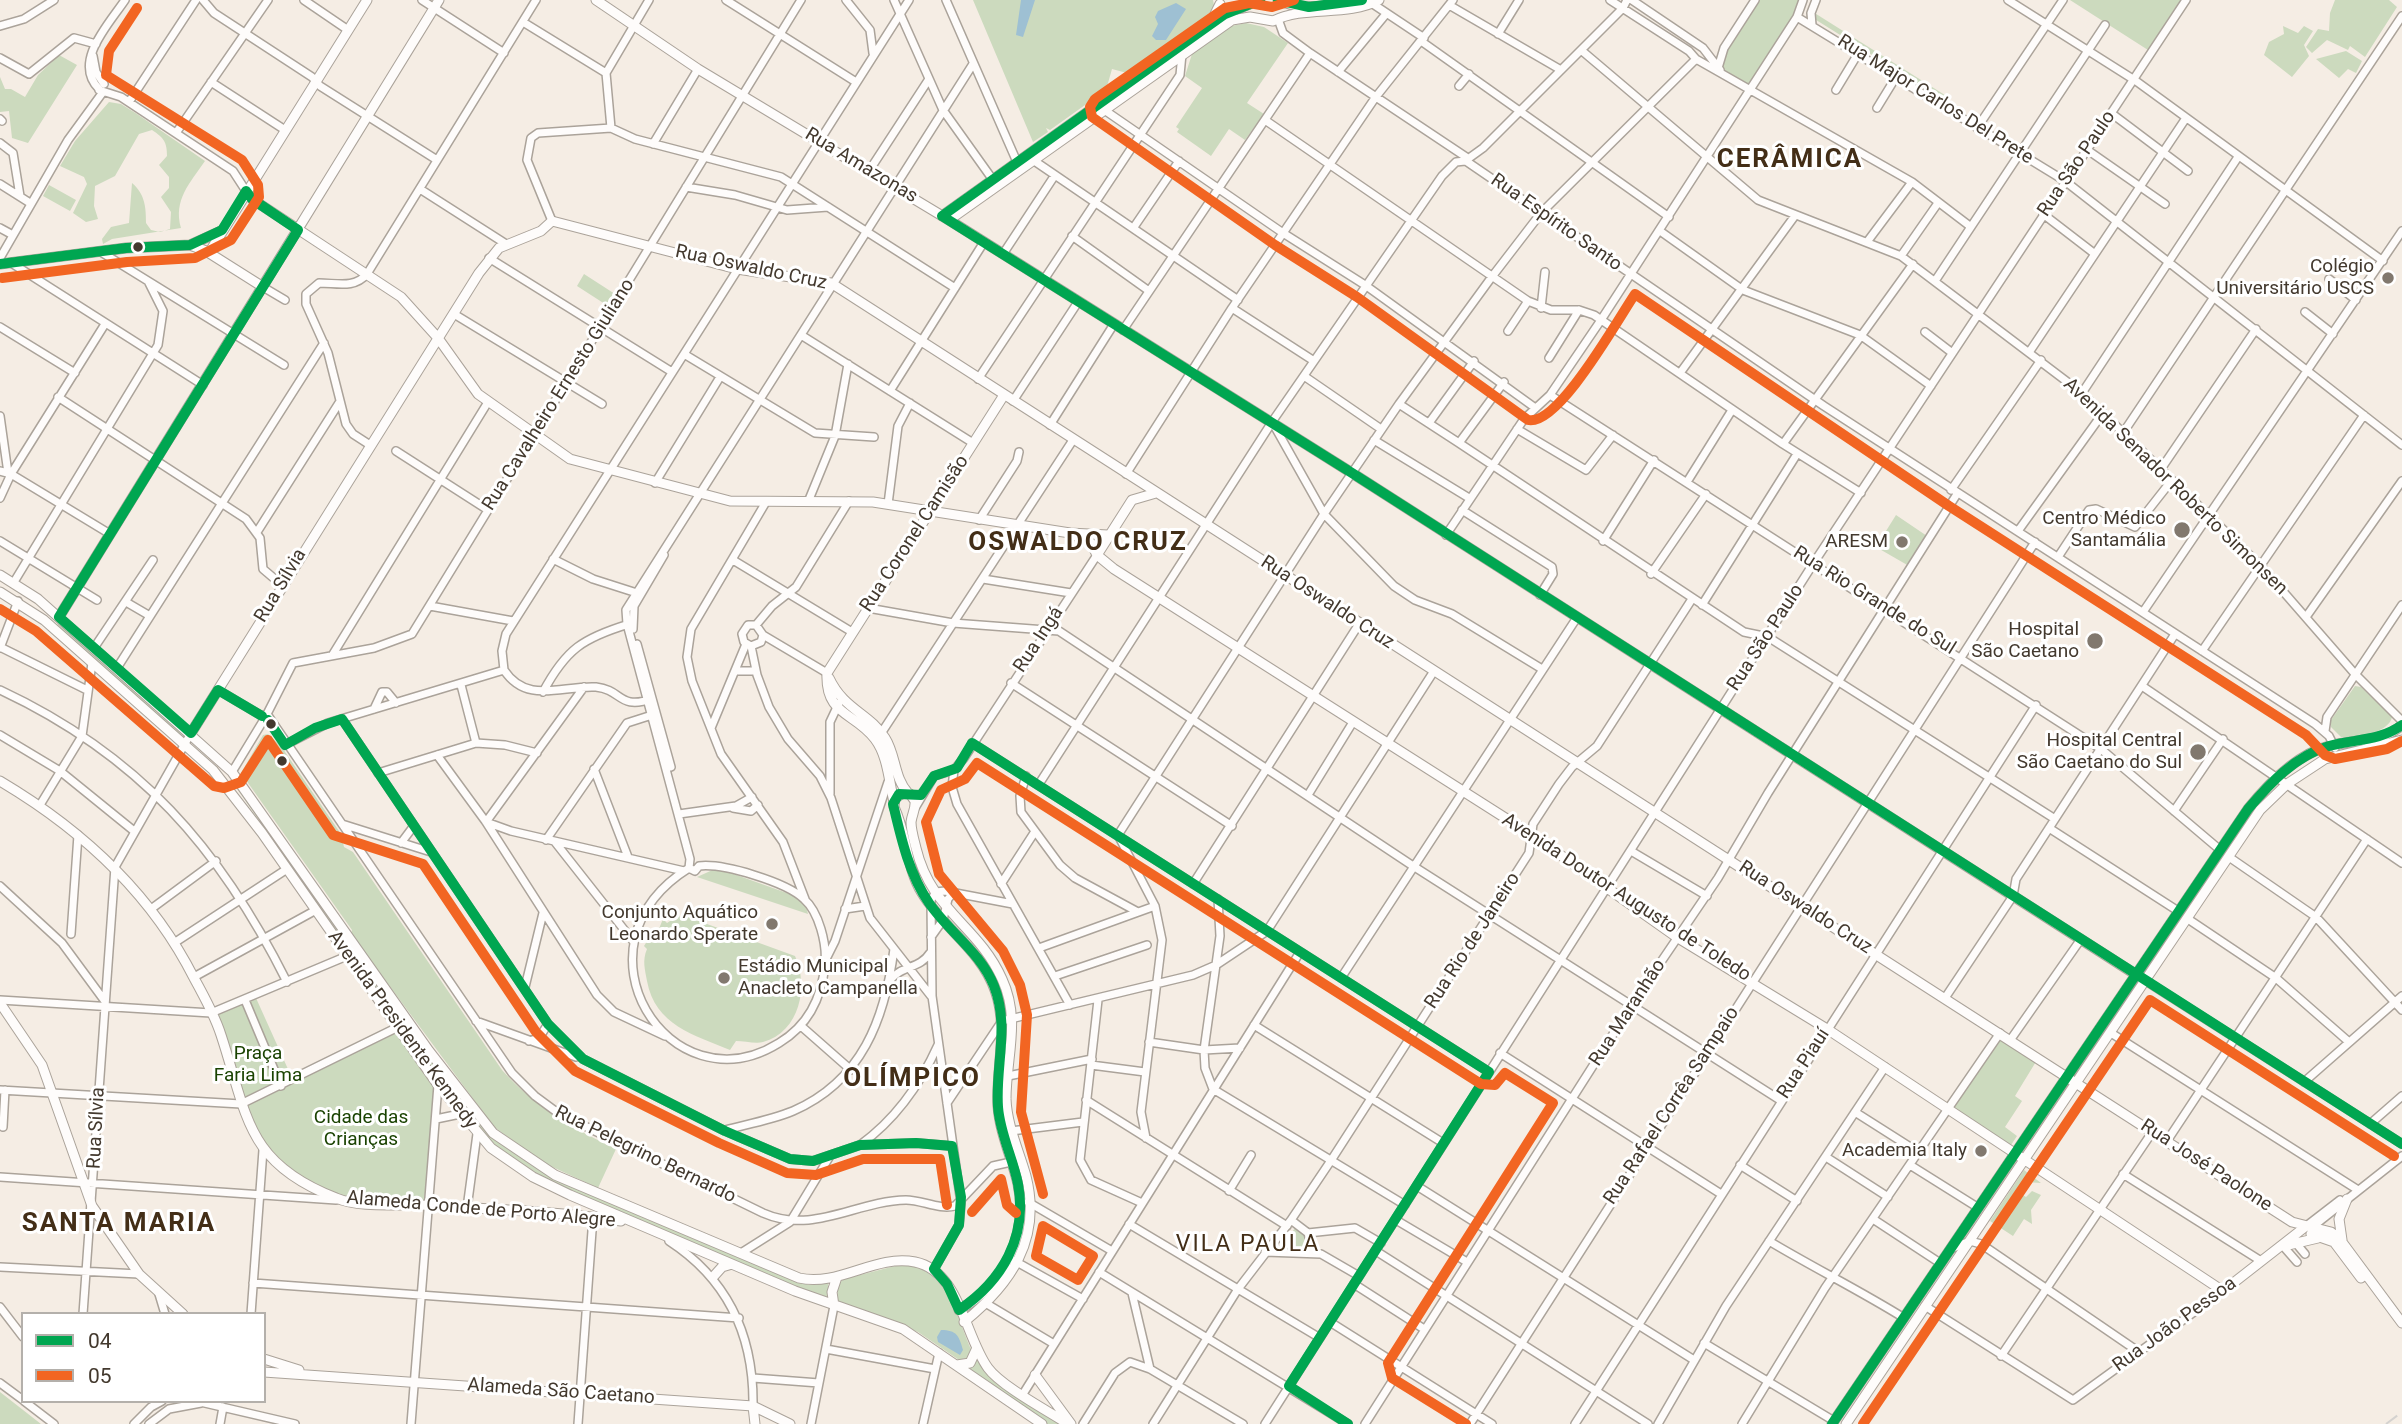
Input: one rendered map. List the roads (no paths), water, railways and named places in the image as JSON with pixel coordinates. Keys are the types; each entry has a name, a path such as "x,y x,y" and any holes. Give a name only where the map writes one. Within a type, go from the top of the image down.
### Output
{"main road":[{"path":"209,253 367,0"},
{"name":"Rua Amazonas","path":"596,0 698,69 896,187 1352,473 1576,619 2146,981"},
{"path":"1262,0 1259,9 1262,18"},
{"path":"946,218 1033,160 1209,25 1236,8 1262,0"},
{"path":"1280,17 1282,1 1319,6 1362,0"},
{"path":"946,218 1017,162 1231,20 1262,18 1268,21 1280,17 1334,12 1373,1"},
{"path":"44,620 52,622 59,617 437,4"},
{"path":"1209,25 1220,4"},
{"path":"246,191 252,199 401,297 438,338 478,394 534,436 570,458 610,471 730,501 849,501 888,504 1017,526 1108,535"},
{"name":"Rua Sílvia","path":"191,733 489,258 506,244 541,231 552,221"},
{"name":"Rua Oswaldo Cruz","path":"552,221 737,269 813,279 833,285 2067,1075"},
{"path":"0,264 190,245 222,230"},
{"path":"190,245 209,253 263,287"},
{"name":"Rua Coronel Camisão","path":"827,673 1004,396"},
{"name":"Rua Ingá","path":"1097,555 1132,500 1156,493"},
{"name":"Avenida Doutor Augusto de Toledo","path":"1070,533 1091,543 1097,555 1159,598 1532,835 1678,938 1827,1029 2223,1291"},
{"name":"Avenida Presidente Kennedy","path":"0,575 14,582 59,617 232,772 452,1081 493,1133 555,1175 799,1278 815,1281 891,1262 915,1262 934,1269"},
{"path":"14,582 18,601"},
{"name":"Avenida Presidente Kennedy","path":"0,592 44,620 213,770 235,796 438,1085 477,1134 504,1158 545,1184 656,1233 834,1306 895,1326 1042,1424"},
{"path":"827,673 828,691 838,703 878,736 901,785 910,795 914,810 911,822 916,846 934,893 991,959 1006,988 1013,1016 1007,1105 1011,1131 1031,1204 1027,1239 987,1304 964,1322"},
{"path":"1833,1423 2253,802 2277,778 2315,752 2334,744 2383,736 2402,723"},
{"path":"191,733 192,751"},
{"path":"878,736 894,807 916,882 930,905 983,965 997,995 1002,1021 998,1107 1020,1199 1014,1261 987,1289 959,1310"},
{"path":"1846,1424 2260,810 2311,766 2337,755 2402,740"},
{"path":"213,770 224,775 232,772"},
{"path":"232,772 230,782 235,796"},
{"name":"Alameda Conde de Porto Alegre","path":"0,781 40,805 78,835 115,867 151,909 194,977 220,1032 241,1104 263,1150 300,1182 340,1200 593,1217 636,1224"},
{"path":"894,807 899,794 910,795"},
{"path":"894,807 906,816 914,810"},
{"path":"0,1002 42,1065 92,1206 139,1274 178,1312"},
{"name":"Rua José Paolone","path":"2067,1075 2307,1229 2344,1247"},
{"path":"438,1085 442,1081 452,1081"},
{"path":"460,1114 471,1107"},
{"path":"2347,1199 2339,1223 2344,1247 2402,1333"},
{"path":"2279,1248 2307,1229"},
{"name":"Rua José Paolone","path":"2307,1229 2331,1232 2344,1247"},
{"path":"2279,1248 2295,1242 2326,1238"},
{"path":"2344,1247 2402,1323"},
{"name":"Rua João Pessoa","path":"2223,1291 2279,1248"},
{"path":"713,1278 722,1267 732,1264"},
{"path":"934,1269 947,1284 976,1350 994,1374 1070,1424"},
{"path":"834,1306 832,1292 837,1277"},
{"path":"957,1365 970,1363 976,1350"},
{"name":"Alameda São Caetano","path":"266,1360 328,1377"},
{"name":"Alameda São Caetano","path":"266,1372 753,1406 790,1424"},
{"path":"1035,1375 1070,1424"},
{"path":"753,1406 755,1424"}],"street":[{"path":"0,26 24,19 54,0"},
{"path":"125,0 95,46 96,72 104,90 129,102 233,171 246,191"},
{"path":"129,102 196,0"},
{"path":"203,0 214,13 244,34 437,160"},
{"path":"176,133 268,0"},
{"path":"304,0 348,30"},
{"path":"422,0 437,4 504,53"},
{"path":"370,445 349,430 339,403 324,343 306,304 306,294 319,283 349,285 358,283 367,274 536,0"},
{"path":"611,128 606,73 649,0"},
{"path":"726,0 856,82"},
{"name":"Rua Cavalheiro Ernesto Giuliano","path":"232,772 265,718 293,663 374,648 408,637 430,606 801,0"},
{"path":"846,0 870,30 873,56"},
{"path":"894,0 943,110 993,180"},
{"path":"650,699 630,703 606,690 584,687 544,692 522,687 504,670 504,642 513,621 909,0"},
{"path":"946,0 1017,162"},
{"path":"1498,34 1519,0"},
{"path":"1611,0 1627,3 1707,52 1720,71"},
{"path":"1720,71 1724,47 1755,0"},
{"path":"1446,535 1517,429 1535,407 1550,395 1601,320 1797,17 1803,0"},
{"path":"1812,25 1811,13 1816,0"},
{"path":"2008,0 2134,79 2382,261"},
{"path":"1977,128 2063,0"},
{"name":"Rua São Paulo","path":"1265,1424 1951,352 2186,0"},
{"path":"1373,1 1386,14 1669,217"},
{"path":"1126,474 1238,300 1375,98 1451,2 1498,34 1561,70"},
{"path":"1038,784 1314,361 1448,169 1483,148 1627,3"},
{"path":"1627,3 1696,59 1912,182 1971,227"},
{"path":"1338,72 1386,14"},
{"path":"2123,433 2402,16"},
{"name":"Rua Espírito Santo","path":"1280,17 1283,33 1310,53 1711,330 1954,492 2315,724 2334,744 2337,755"},
{"name":"Rua Major Carlos Del Prete","path":"1797,17 1859,52 2065,181 2402,445"},
{"path":"523,22 606,73"},
{"path":"1935,281 2105,25"},
{"path":"0,58 29,74 74,38 95,46"},
{"path":"1707,52 1724,47"},
{"name":"Avenida Senador Roberto Simonsen","path":"1581,50 1758,200 1794,217 1901,256 2030,351 2082,393 2261,566 2355,674 2402,723"},
{"path":"1836,90 1859,52"},
{"path":"1123,330 1310,53"},
{"path":"978,379 1180,75 1182,54"},
{"path":"1118,835 1324,514 1381,429 1491,278 1541,213 1696,59"},
{"path":"692,866 681,813 630,623 638,593 973,64"},
{"path":"653,144 698,69"},
{"path":"1459,86 1469,74"},
{"path":"1877,108 1896,77"},
{"path":"869,171 929,79"},
{"path":"211,82 285,130"},
{"path":"0,258 30,203 104,90"},
{"path":"1101,108 1283,233 1366,285 1535,407"},
{"path":"2111,113 2188,171"},
{"path":"2030,351 2186,118"},
{"path":"1265,120 1491,278 1541,308 1579,310 1601,320 1797,454 1861,493"},
{"path":"552,221 527,160 531,138 538,133 611,128 653,144 768,173 791,183 955,288"},
{"path":"0,143 13,153 20,196"},
{"path":"2086,149 2165,204"},
{"path":"2082,393 2238,157"},
{"path":"1033,160 1238,300"},
{"path":"1134,227 1180,161"},
{"path":"1003,254 1055,175"},
{"path":"1867,242 1912,182"},
{"path":"0,184 30,203"},
{"path":"686,187 735,195 795,211 828,207"},
{"path":"420,189 506,244"},
{"path":"1901,256 1938,203"},
{"path":"2043,214 2095,254"},
{"path":"1680,373 1794,217"},
{"path":"0,228 11,234"},
{"path":"1660,231 1743,289 1860,335 1931,386"},
{"path":"2143,612 2402,231"},
{"path":"1072,236 1149,290"},
{"path":"890,391 984,242"},
{"path":"101,252 284,365"},
{"path":"489,258 672,372"},
{"path":"13,264 203,385"},
{"path":"1783,444 1913,264"},
{"path":"1541,308 1545,272"},
{"path":"2329,279 2356,300"},
{"path":"14,582 153,354 163,328 162,306 149,283"},
{"path":"263,287 285,300"},
{"path":"162,306 165,301 175,299"},
{"path":"1508,331 1528,301"},
{"path":"1013,401 1078,302"},
{"path":"1233,308 1314,361"},
{"path":"1549,358 1579,310"},
{"path":"2305,312 2333,334"},
{"path":"454,314 602,404"},
{"path":"6,473 75,373 104,324"},
{"path":"1050,425 1114,324"},
{"path":"0,327 75,373"},
{"path":"2161,469 2256,329"},
{"path":"1925,332 1951,352"},
{"path":"801,335 973,443"},
{"path":"117,668 324,343"},
{"path":"684,354 815,433 874,437"},
{"name":"Rua Maranhão","path":"1365,1424 1631,1006 1707,896 1886,608 1954,492 2041,360"},
{"path":"1429,423 1474,361"},
{"path":"808,502 835,436 848,364"},
{"path":"1304,376 1381,429"},
{"path":"655,483 720,377"},
{"path":"1459,443 1504,383"},
{"name":"Rua Rio Grande do Sul","path":"1550,395 2101,748 2219,849"},
{"path":"58,397 223,503 257,532 263,569 283,586"},
{"path":"333,654 488,402"},
{"path":"257,532 339,403"},
{"path":"888,504 897,431 910,403"},
{"path":"1399,404 1651,573 1749,635 1755,644 1756,656"},
{"path":"1687,482 1732,410"},
{"path":"2018,531 2103,413"},
{"path":"2202,651 2364,415"},
{"path":"0,416 6,473 0,498"},
{"path":"1273,425 1324,514 1399,591 1452,614 1542,669"},
{"path":"1517,429 1586,470 1613,435"},
{"path":"878,736 1073,440"},
{"path":"1374,440 1469,498"},
{"path":"396,451 488,510"},
{"path":"979,520 1017,461 1019,452"},
{"path":"1702,604 1797,454"},
{"path":"1603,541 1654,460"},
{"path":"6,473 110,534"},
{"path":"2058,557 2090,510 2096,509 2135,527 2172,480"},
{"path":"2306,617 2402,481"},
{"path":"1651,573 1706,494"},
{"path":"849,501 796,587 756,625 748,625 743,630 742,638 749,645 756,671 777,722 813,767 831,798 865,906 877,929 932,996"},
{"path":"766,502 688,638 688,667 726,763 783,842 805,900 815,914 826,959"},
{"path":"1462,510 1552,567 1553,574 1540,595"},
{"path":"0,541 97,600"},
{"name":"Rua Rafael Corrêa Sampaio","path":"1469,1424 2035,542"},
{"name":"Rua Ingá","path":"914,810 934,776 954,770 1097,555"},
{"path":"553,559 593,579 638,593"},
{"path":"94,648 153,560"},
{"path":"733,560 852,632"},
{"path":"983,579 1071,593"},
{"name":"Rua Rio de Janeiro","path":"1153,1424 1238,1289 1289,1223 1332,1159 1530,853 1533,824 1559,783 1597,746 1692,599"},
{"path":"18,601 0,648 87,690"},
{"path":"126,602 150,616"},
{"path":"2325,732 2324,722 2402,605"},
{"path":"430,606 513,621"},
{"path":"868,608 953,623 1059,631 1414,866 1780,1100"},
{"path":"1342,978 1576,619"},
{"path":"544,692 562,660 579,644 599,633 630,623"},
{"path":"1193,884 1359,624"},
{"path":"756,625 763,635 827,673"},
{"path":"1945,998 2013,896 2016,879 2175,634"},
{"path":"711,728 749,645 761,642 763,635"},
{"path":"1749,635 1768,638 2055,819"},
{"path":"40,805 82,736 92,663"},
{"path":"285,745 315,728 504,670"},
{"path":"736,670 756,671"},
{"path":"947,1103 1002,1021 1013,1016 1098,1000 1157,985 1216,965 1267,931 1434,671"},
{"path":"1011,683 1232,826"},
{"path":"461,685 476,744"},
{"path":"2142,685 2402,863"},
{"path":"486,822 584,687"},
{"name":"Rua Pelegrino Bernardo","path":"218,690 265,718 342,824 490,1043 524,1085 558,1113 763,1213 790,1222 806,1222 905,1200 949,1208 961,1203"},
{"path":"558,690 574,702"},
{"path":"0,691 82,736 156,795 198,837 242,898 287,982"},
{"path":"374,709 382,692 387,692 396,703"},
{"path":"701,702 713,706 723,703"},
{"path":"831,798 830,722 838,703"},
{"name":"Rua Piauí","path":"1574,1424 2036,705"},
{"path":"546,840 627,723 654,715"},
{"path":"342,719 548,1024 583,1059"},
{"path":"1308,794 1353,722"},
{"path":"2315,724 2324,722"},
{"name":"Rua Sílvia","path":"83,1312 115,867 191,733"},
{"path":"0,735 60,771 134,831"},
{"path":"2174,811 2223,739"},
{"path":"377,773 476,744 493,743 537,753"},
{"path":"972,743 1489,1072"},
{"path":"436,755 486,822 597,995 626,1019 706,1055 735,1059 768,1050 801,1026 817,1002 826,959 839,931 888,782"},
{"path":"813,767 830,760"},
{"path":"594,769 628,857"},
{"path":"954,770 952,787 957,804 1070,1005"},
{"path":"1026,776 1020,804 1024,818 1034,833 1067,872 1136,911"},
{"name":"Rua Ingá","path":"910,795 925,790"},
{"path":"681,813 729,807 752,797"},
{"path":"879,806 887,801 894,807"},
{"path":"729,807 751,811 758,805"},
{"path":"486,822 546,840 628,857 692,866 722,866 785,888 805,900"},
{"path":"342,824 432,852"},
{"path":"401,843 413,827"},
{"path":"2049,828 2178,911"},
{"path":"499,845 511,831"},
{"path":"357,847 366,832"},
{"path":"1001,884 1034,833"},
{"path":"71,934 78,835"},
{"path":"1118,835 1155,906 1162,940 1144,1072 1141,1119 1146,1138"},
{"path":"2167,1141 2367,839"},
{"path":"555,842 633,941"},
{"path":"572,863 583,848"},
{"path":"1631,851 1707,896"},
{"path":"2229,856 2316,918 2402,1010"},
{"path":"151,909 216,862"},
{"path":"669,1037 643,1007 632,972 633,941 655,897 692,866"},
{"path":"174,943 287,869"},
{"path":"785,888 792,883 794,870"},
{"path":"0,887 62,943 104,1003"},
{"path":"934,1269 959,1226 961,1203 932,996 930,905 934,893 940,890 1013,904"},
{"path":"930,940 943,920 948,899 954,892"},
{"path":"1218,899 1220,926 1204,1050 1205,1068 1213,1089 1405,1205"},
{"path":"845,909 865,906"},
{"path":"1039,948 1155,906"},
{"path":"194,977 316,910"},
{"path":"524,988 543,914"},
{"path":"2188,919 2276,978 2349,1042"},
{"path":"622,927 638,927"},
{"path":"538,935 555,931"},
{"path":"821,934 839,931"},
{"path":"2011,1039 2081,939"},
{"path":"1055,976 1147,945"},
{"path":"725,1130 792,1111 829,1091 851,1070 877,1025 890,980 894,949"},
{"path":"1023,1394 1300,952"},
{"path":"890,980 899,971 921,963 930,953"},
{"path":"0,1002 104,1003 211,1013 347,956"},
{"name":"Rua Amazonas","path":"2146,981 2402,1144"},
{"path":"2304,1082 2402,996"},
{"path":"245,1000 281,1086"},
{"path":"1098,1000 1080,1160 1084,1172 1098,1185 1142,1203"},
{"path":"626,1019 634,1016 643,1007"},
{"path":"475,1020 583,1059 725,1130 790,1159 813,1161 860,1145 892,1143 952,1146"},
{"path":"528,1041 539,1038 548,1024"},
{"path":"1254,1025 1370,1100 1443,1143"},
{"path":"801,1026 851,1070"},
{"path":"3,1128 2,1090 241,1104 396,1028"},
{"path":"490,1043 502,1031"},
{"path":"1742,1424 1832,1279 2000,1033"},
{"path":"2111,1033 2358,1190"},
{"path":"860,1145 883,1127 921,1078 939,1042"},
{"path":"1149,1042 1204,1050 1240,1048"},
{"path":"1500,1053 1721,1194"},
{"path":"1008,1076 1091,1062 1144,1072"},
{"path":"1658,1424 1704,1343 1885,1067"},
{"path":"921,1078 943,1076"},
{"path":"411,1424 426,1206 438,1085"},
{"path":"2370,1124 2402,1096"},
{"path":"1086,1100 1229,1191 1308,1233 1355,1228 1381,1243"},
{"path":"1856,1112 1918,1152"},
{"path":"436,1119 460,1114"},
{"path":"1011,1131 1083,1122"},
{"path":"883,1127 892,1143"},
{"path":"1925,1306 2001,1356 2153,1132"},
{"path":"467,1208 477,1134"},
{"path":"251,1312 263,1150"},
{"path":"1229,1191 1251,1155"},
{"path":"741,1253 790,1222 830,1156"},
{"path":"2307,1229 2402,1156"},
{"path":"1826,1157 1888,1196"},
{"path":"961,1203 993,1166 1011,1162"},
{"path":"1740,1165 1797,1201"},
{"path":"1910,1165 1977,1207"},
{"path":"2123,1174 2261,1261"},
{"path":"0,1177 340,1200"},
{"path":"1417,1186 1694,1360"},
{"path":"1020,1199 1112,1251"},
{"path":"2307,1229 2337,1202 2347,1199"},
{"path":"802,1205 806,1222"},
{"path":"578,1424 593,1217"},
{"path":"1873,1219 1940,1263"},
{"path":"1396,1220 1467,1262"},
{"path":"1129,1224 1320,1338"},
{"path":"656,1233 683,1250 713,1278 739,1318 747,1341 753,1378 753,1406"},
{"path":"1308,1233 1313,1253"},
{"path":"1769,1241 1832,1279 1847,1282 1904,1318"},
{"path":"1948,1251 1970,1241 1981,1244 2139,1352"},
{"path":"2295,1242 2305,1254"},
{"path":"2279,1248 2297,1262"},
{"path":"1376,1251 1648,1424"},
{"path":"1265,1252 1313,1253 1359,1276"},
{"path":"1014,1261 1083,1298"},
{"path":"0,1266 139,1274"},
{"path":"1099,1272 1348,1424"},
{"path":"253,1283 739,1318"},
{"path":"1354,1284 1424,1329"},
{"name":"Rua João Pessoa","path":"2001,1356 2073,1400 2223,1291"},
{"path":"159,1293 164,1312"},
{"path":"1132,1293 1150,1369"},
{"path":"987,1304 1054,1344"},
{"path":"811,1424 834,1306"},
{"path":"0,1307 21,1334"},
{"path":"1330,1322 1492,1424"},
{"path":"1704,1343 1833,1423"},
{"path":"826,1349 935,1369"},
{"path":"923,1424 939,1353"},
{"path":"1083,1424 1120,1367 1130,1362 1150,1369 1243,1424"},
{"path":"753,1378 819,1383"},
{"path":"0,1383 21,1399"},
{"path":"26,1403 54,1424"},
{"path":"151,1421 169,1409 196,1403"},
{"path":"205,1403 295,1424"},
{"path":"244,1412 245,1403"},
{"path":"150,1404 151,1421"},
{"path":"134,1424 150,1404"},
{"path":"220,1424 223,1407"}],"water":[{"path":"1021,0 1035,0 1023,37 1016,35"},
{"path":"1176,3 1186,9 1166,40 1156,40 1152,36 1158,24 1155,17 1158,11"},
{"path":"941,1330 951,1331 956,1335 963,1350 960,1355 938,1342 937,1337"}],"railway":[{"path":"2386,1424 2402,1412"}],"place":[{"name":"Colégio Universitário USCS","path":"2388,278"},
{"name":"Centro Médico Santamália","path":"2182,530"},
{"name":"ARESM","path":"1902,542"},
{"name":"Hospital São Caetano","path":"2095,641"},
{"name":"Hospital Central São Caetano do Sul","path":"2198,752"},
{"name":"Conjunto Aquático Leonardo Sperate","path":"772,924"},
{"name":"Estádio Municipal Anacleto Campanella","path":"724,978"},
{"name":"Academia Italy","path":"1981,1151"}],"district":[{"name":"CERÂMICA","path":"1790,160"},
{"name":"OSWALDO CRUZ","path":"1078,543"},
{"name":"OLÍMPICO","path":"912,1079"},
{"name":"SANTA MARIA","path":"119,1224"},
{"name":"VILA PAULA","path":"1248,1245"}],"park label":[{"name":"Praça Faria Lima","path":"258,1065"},
{"name":"Cidade das Crianças","path":"361,1129"}]}
